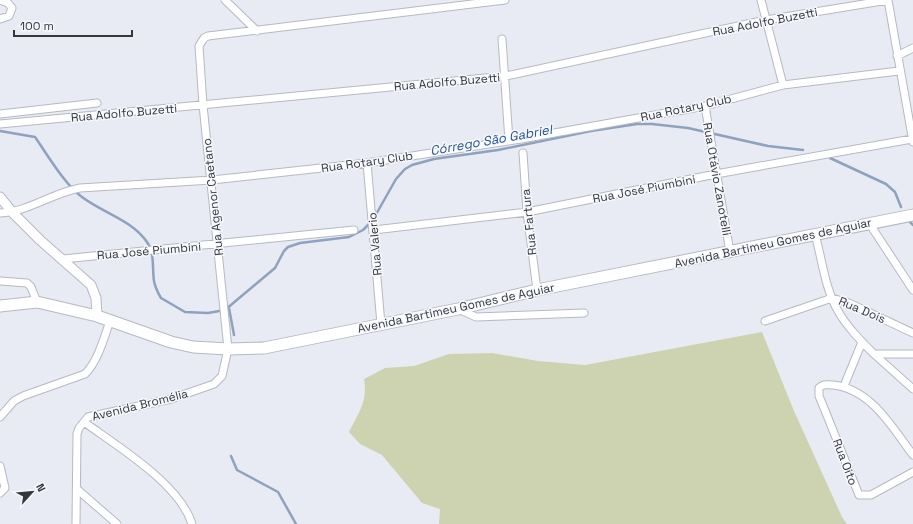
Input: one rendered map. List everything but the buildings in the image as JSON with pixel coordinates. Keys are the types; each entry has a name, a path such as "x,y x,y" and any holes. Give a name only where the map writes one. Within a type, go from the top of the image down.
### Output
{"main road":[{"name":"Avenida Bartimeu Gomes de Aguiar","path":"0,306 36,302 97,316 171,342 193,347 228,349 264,348 458,309 537,290 911,215"}],"street":[{"path":"0,0 8,3 12,8 9,16 0,19"},
{"path":"224,0 257,31 505,0"},
{"path":"761,0 783,85"},
{"path":"888,0 899,71 912,124 913,141"},
{"name":"Rua Adolfo Buzetti","path":"0,124 506,76 766,20 888,0"},
{"name":"Rua Agenor Caetano","path":"228,349 212,180 203,105 199,46 204,38 208,36 257,31"},
{"path":"502,39 506,76 509,141"},
{"path":"897,56 913,48"},
{"name":"Rua Rotary Club","path":"0,213 13,213 69,190 80,188 212,180 367,164 509,141 705,106 783,85 899,71"},
{"path":"0,114 97,103"},
{"name":"Rua Otávio Zanotelli","path":"705,106 730,252"},
{"name":"Rua José Piumbini","path":"374,228 527,212 716,174 913,141"},
{"name":"Rua Fartura","path":"523,153 527,212 537,290"},
{"name":"Rua Valerio","path":"367,164 374,228 381,324"},
{"path":"0,197 13,213 94,289 97,316"},
{"path":"869,223 913,290"},
{"name":"Rua José Piumbini","path":"63,259 159,251 354,230"},
{"path":"816,234 832,298 838,312 862,342 913,389"},
{"path":"0,281 27,283 31,287 36,302"},
{"name":"Rua Dois","path":"765,320 832,298 849,303 913,333"},
{"path":"458,309 476,317 584,313"},
{"path":"0,417 14,400 85,374 95,358 110,321"},
{"path":"862,342 844,386 867,399 879,410 913,455"},
{"name":"Avenida Bromélia","path":"76,524 78,490 76,440 79,428 84,422 93,415 170,399 214,384 222,376 228,349"},
{"path":"874,354 913,354"},
{"name":"Rua Oito","path":"844,386 822,385 819,388 819,396 859,495 871,495 913,472"},
{"path":"84,422 169,487 189,513 192,524"},
{"path":"0,466 5,483 5,488 0,493"},
{"path":"78,490 117,524"}],"green space":[{"path":"762,332 794,411 842,517 847,524 439,524 440,509 422,503 382,455 360,444 349,432 364,400 364,379 385,368 414,366 449,354 492,353 538,361 585,365"}],"waterway":[{"name":"Córrego São Gabriel","path":"374,218 396,179 405,169 412,165 434,159 498,150 591,131 637,124 652,124 688,128 768,146 803,150"},
{"name":"Córrego São Gabriel","path":"0,131 35,137 63,177 76,192 90,203 125,222 141,234 150,246 153,261 154,281 161,298 185,312 208,313 225,310 275,268 284,251 288,247 300,243 349,237 363,230 370,223"},
{"name":"Córrego São Gabriel","path":"830,158 886,184 895,192 901,207"},
{"name":"Córrego São Gabriel","path":"908,220 913,225"},
{"path":"229,308 234,335"},
{"path":"231,456 237,470 278,492 296,524"}]}
